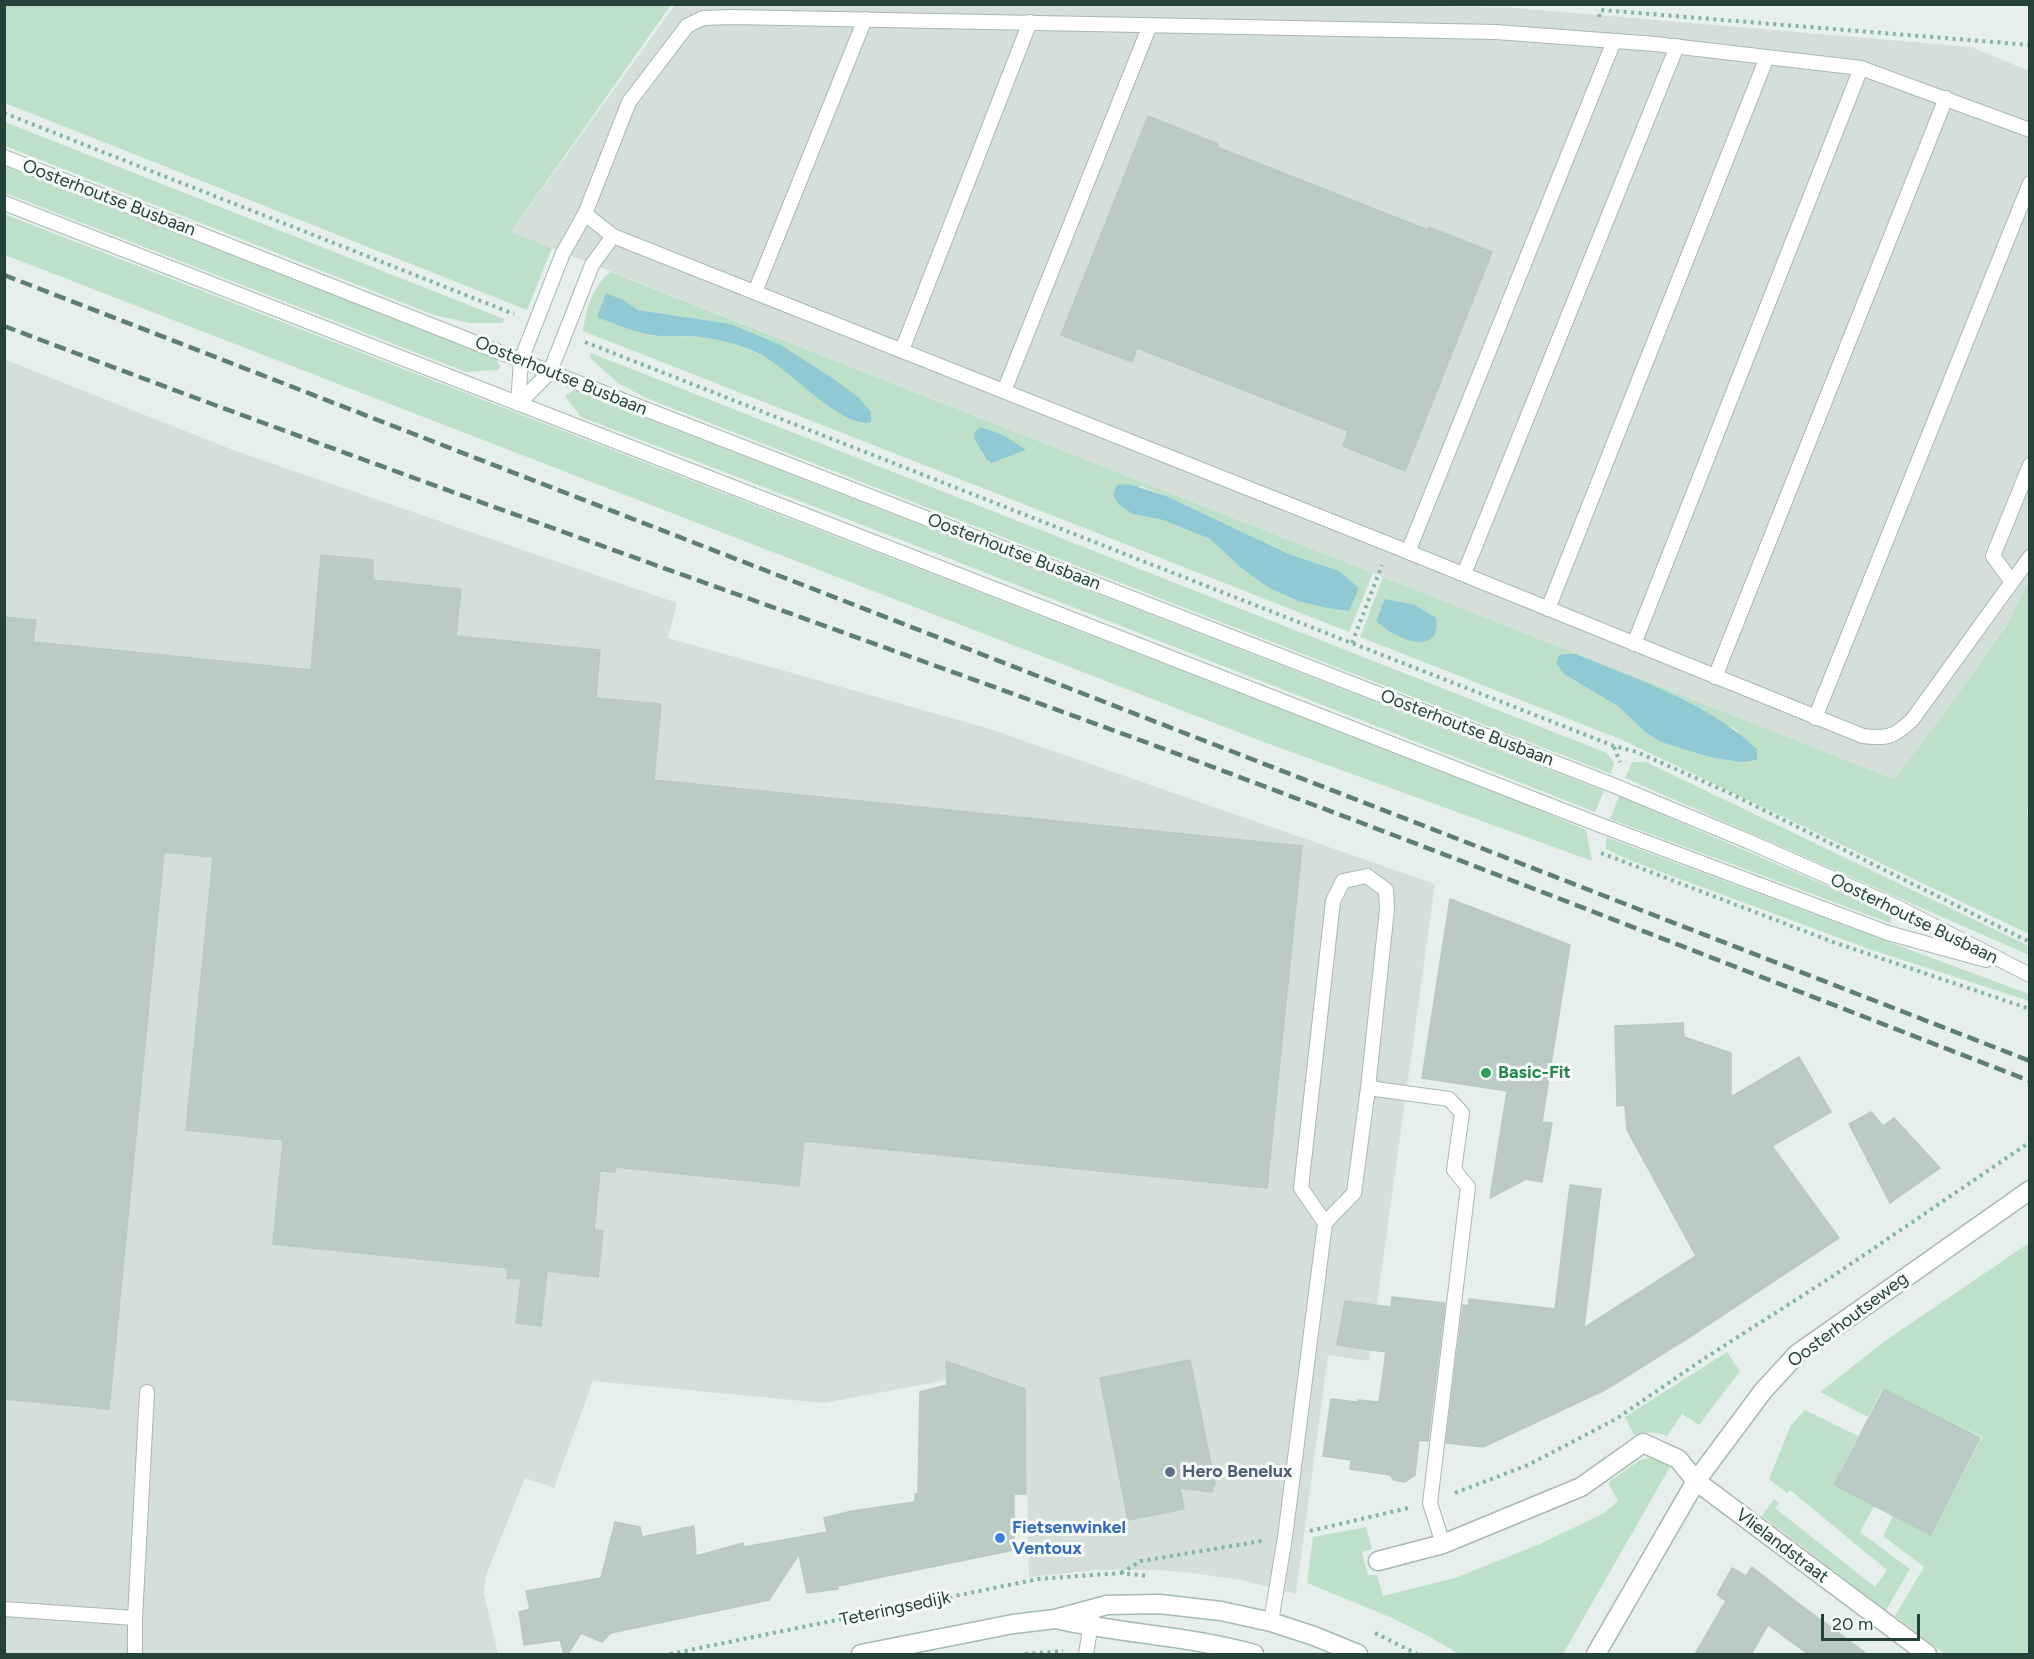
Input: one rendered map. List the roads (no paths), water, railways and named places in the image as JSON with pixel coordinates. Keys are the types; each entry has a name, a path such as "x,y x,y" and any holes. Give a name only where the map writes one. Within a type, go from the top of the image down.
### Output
{"street":[{"name":"Oosterhoutseweg","path":"1596,1654 1696,1481 1763,1391 1797,1354 2030,1190"},
{"path":"1378,1562 1443,1544 1581,1487 1643,1443 1678,1460 1696,1481"},
{"name":"Vlielandstraat","path":"1696,1481 1927,1654"},
{"name":"Teteringsedijk","path":"861,1654 1012,1624 1055,1619 1107,1605 1159,1604 1221,1611 1271,1622 1358,1654"},
{"name":"Teteringsedijk","path":"1055,1619 1091,1627 1185,1638 1254,1654"}],"lane":[{"path":"518,404 521,360 563,253 585,214 629,102 687,26 703,18 1496,32 1677,46 1861,68 2028,126"},
{"path":"755,292 865,20"},
{"path":"902,350 1030,22"},
{"path":"1004,391 1150,25"},
{"path":"1408,552 1614,41"},
{"path":"1464,574 1677,46"},
{"path":"1548,609 1767,57"},
{"path":"1635,644 1861,68"},
{"path":"1715,677 1946,98"},
{"name":"Oosterhoutse Busbaan","path":"4,157 1615,786 1750,842 1899,908 2030,975"},
{"path":"1815,718 2030,183"},
{"name":"Oosterhoutse Busbaan","path":"4,203 1600,825 1888,933 2014,968"},
{"path":"585,214 613,236 1464,574 1863,736 1881,739 1898,734 1911,720 2030,557"},
{"path":"518,404 550,372 592,265 613,236"},
{"path":"2012,582 1993,556 2030,465"},
{"path":"1271,1622 1285,1537 1325,1223 1354,1193 1368,1088 1387,909 1386,890 1367,876 1343,881 1333,901 1301,1188 1325,1223"},
{"path":"1368,1088 1449,1099 1462,1113 1454,1170 1468,1187 1430,1503 1443,1544"},
{"path":"135,1654 147,1392"},
{"path":"4,1609 135,1618"},
{"path":"1086,1654 1093,1609"}],"water":[{"path":"606,293 625,301 638,310 731,324 781,345 859,398 871,412 871,422 860,422 833,409 775,364 746,348 706,338 645,334 597,317"},
{"path":"981,427 1003,435 1026,450 991,463 986,459 974,438 975,432"},
{"path":"1129,484 1166,496 1289,554 1339,571 1359,588 1349,611 1298,601 1269,588 1240,567 1210,539 1163,520 1133,514 1118,504 1113,495 1117,485"},
{"path":"1385,599 1415,605 1436,618 1435,635 1425,642 1418,642 1393,634 1386,629 1376,621"},
{"path":"1576,654 1623,673 1694,705 1737,732 1757,749 1757,760 1740,762 1709,757 1661,742 1645,732 1618,706 1564,674 1556,663 1559,655"}],"railway":[{"path":"4,275 2030,1061"},
{"path":"4,326 1249,781 2030,1081"}],"place":[{"name":"Basic-Fit","path":"1486,1073"},
{"name":"Hero Benelux","path":"1170,1472"},
{"name":"Fietsenwinkel Ventoux","path":"1000,1538"}]}
